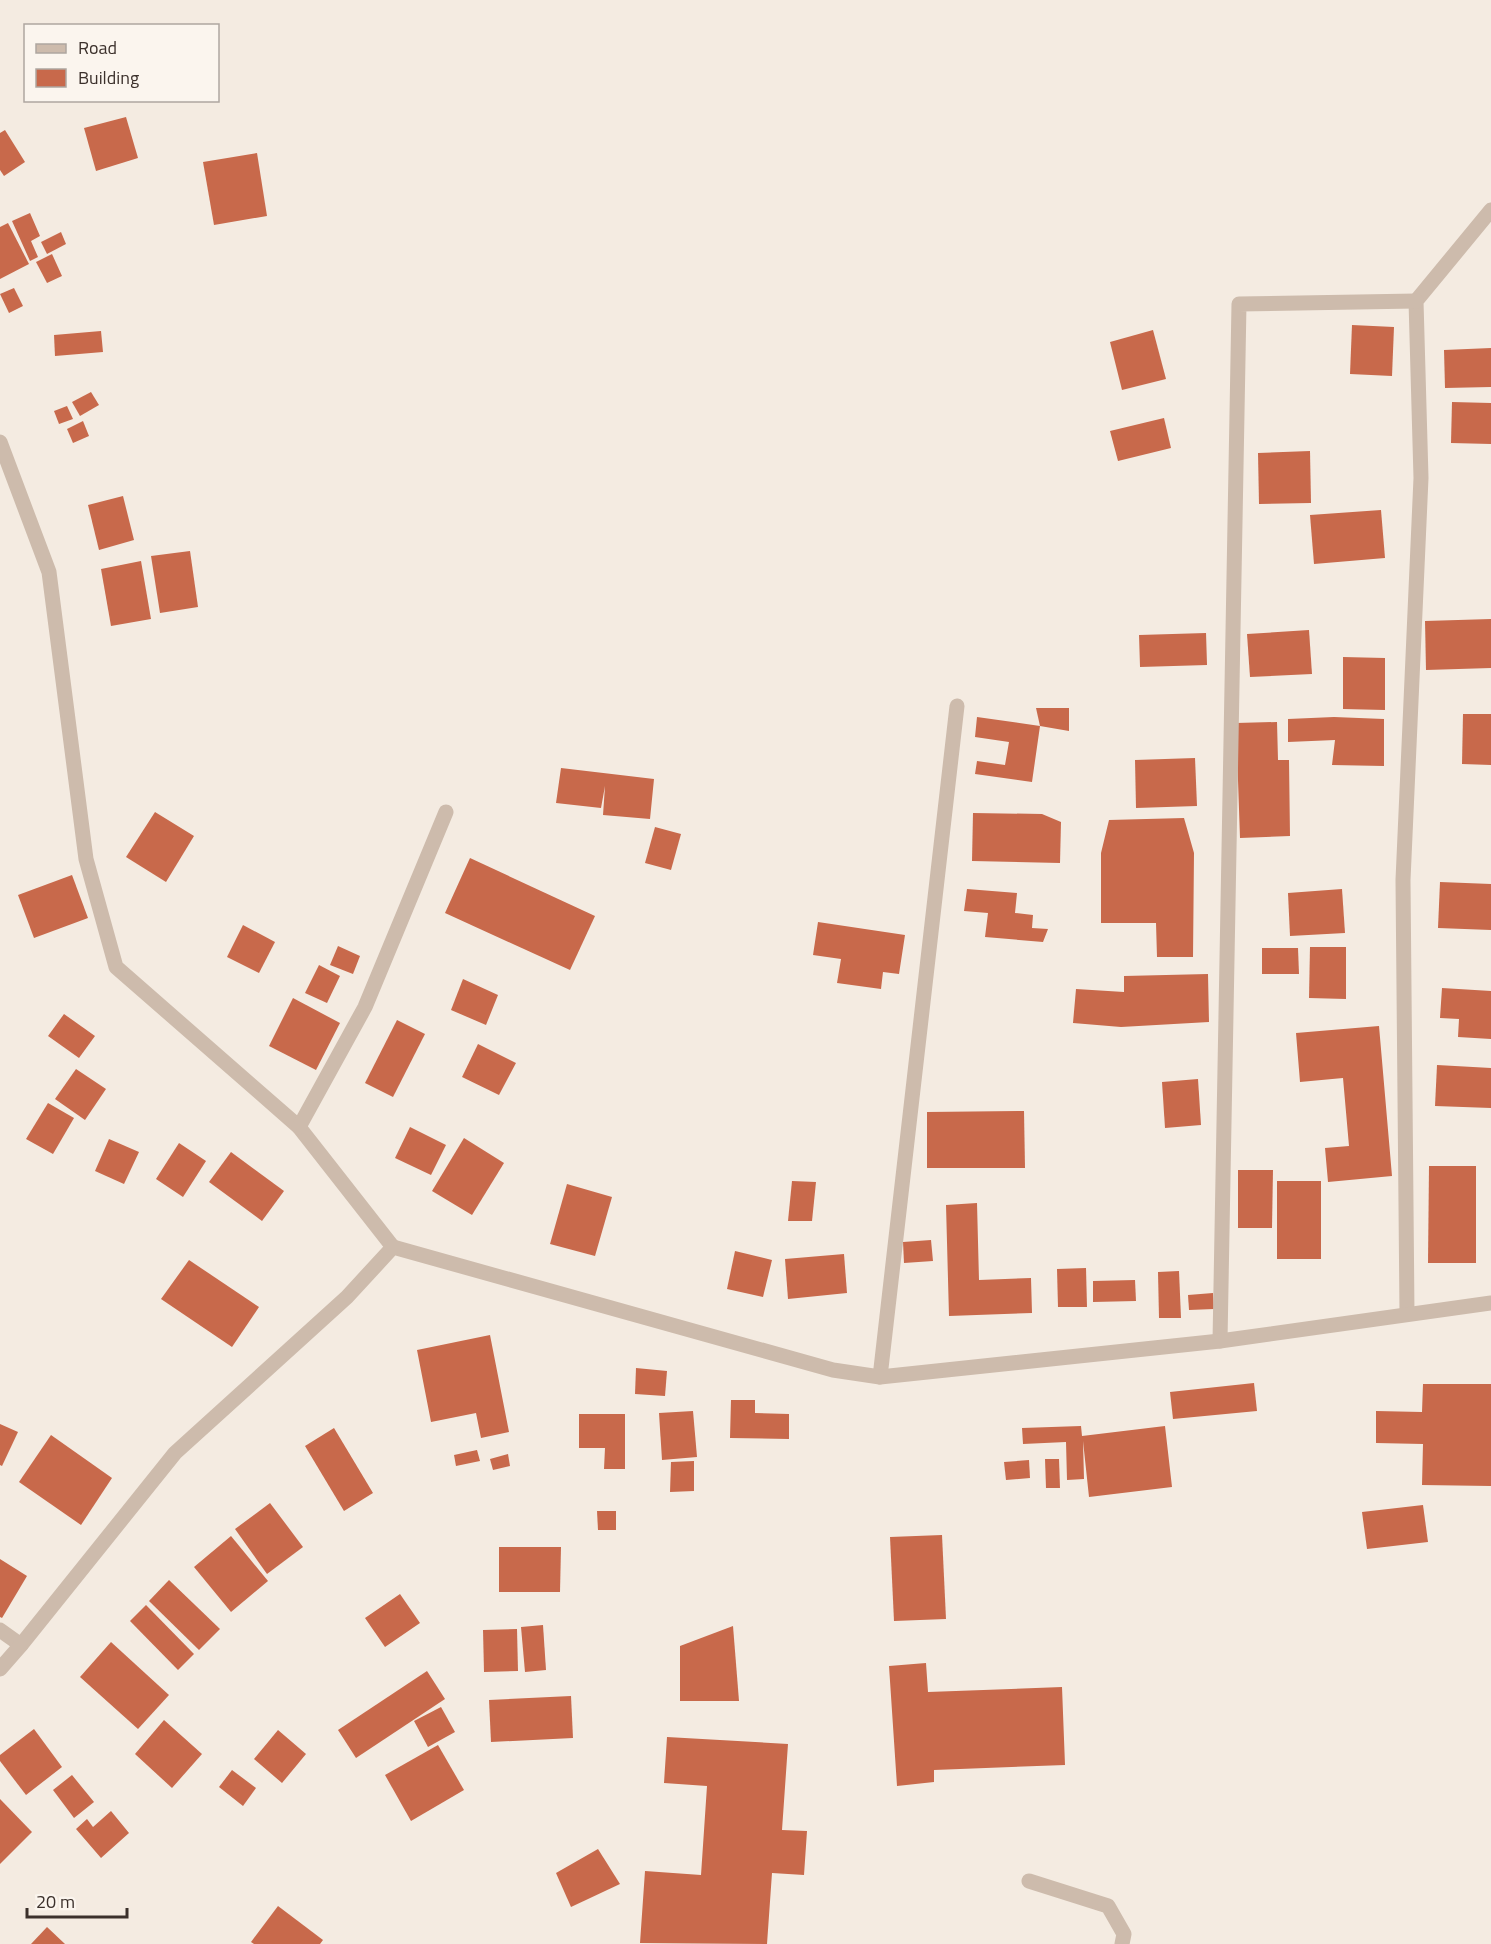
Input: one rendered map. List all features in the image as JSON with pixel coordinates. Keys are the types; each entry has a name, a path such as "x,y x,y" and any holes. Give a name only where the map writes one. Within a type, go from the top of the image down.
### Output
{"street":[{"path":"1407,1314 1403,880 1421,478 1416,301 1491,210"},
{"path":"1220,1341 1239,303 1416,301"},
{"path":"0,442 49,572 86,859 116,967 299,1127 393,1247 833,1370 880,1377 1220,1341 1491,1303"},
{"path":"880,1377 957,706"},
{"path":"299,1127 365,1007 446,812"},
{"path":"0,1669 175,1453 346,1297 393,1247"},
{"path":"0,1630 21,1645"},
{"path":"1029,1881 1108,1906 1124,1934 1122,1944"}],"building":[{"path":"126,117 138,158 96,171 84,128"},
{"path":"5,130 25,162 4,176 0,170 0,133"},
{"path":"257,153 267,216 214,225 203,162"},
{"path":"30,213 40,236 31,241 38,257 30,261 12,221"},
{"path":"8,223 29,264 0,279 0,227"},
{"path":"61,232 66,244 47,254 41,242"},
{"path":"52,254 62,276 47,283 36,262"},
{"path":"14,288 23,306 9,313 0,294"},
{"path":"1352,325 1394,327 1392,376 1350,374"},
{"path":"1153,330 1166,379 1122,390 1110,342"},
{"path":"101,331 103,352 55,356 54,335"},
{"path":"1491,348 1491,387 1445,388 1444,350"},
{"path":"91,392 99,405 80,416 72,402"},
{"path":"1452,402 1491,403 1491,444 1451,443"},
{"path":"67,406 73,419 59,424 54,411"},
{"path":"1164,418 1171,448 1118,461 1110,431"},
{"path":"83,421 89,436 73,443 67,429"},
{"path":"1310,451 1311,503 1259,504 1258,453"},
{"path":"123,496 134,540 99,550 88,505"},
{"path":"1381,510 1385,558 1314,564 1310,515"},
{"path":"190,551 198,607 160,613 151,556"},
{"path":"141,561 151,619 111,626 101,569"},
{"path":"1491,619 1491,668 1426,670 1425,621"},
{"path":"1309,630 1312,674 1250,677 1247,634"},
{"path":"1206,633 1207,665 1140,667 1139,635"},
{"path":"1343,657 1385,658 1385,710 1343,709"},
{"path":"1036,708 1069,708 1069,731 1040,726"},
{"path":"1463,714 1491,714 1491,765 1462,764"},
{"path":"977,717 1040,726 1032,782 975,774 977,761 1005,765 1009,742 975,737"},
{"path":"1334,717 1384,719 1384,766 1332,765 1335,740 1288,742 1288,719"},
{"path":"1277,722 1278,760 1289,760 1290,836 1240,838 1236,723"},
{"path":"1195,758 1197,806 1136,808 1135,760"},
{"path":"561,768 654,779 650,819 603,815 605,786 601,808 556,803"},
{"path":"155,812 194,836 166,882 126,857"},
{"path":"973,813 1042,814 1061,822 1060,863 972,861"},
{"path":"1184,818 1194,853 1193,957 1157,957 1156,923 1101,923 1101,853 1109,820"},
{"path":"655,827 681,834 671,870 645,863"},
{"path":"470,858 595,916 570,970 445,913"},
{"path":"72,875 88,918 34,938 18,895"},
{"path":"1440,882 1491,884 1491,930 1438,928"},
{"path":"967,889 1017,893 1015,913 1033,915 1032,928 1048,929 1043,942 985,937 988,913 964,911"},
{"path":"1342,889 1345,933 1290,936 1288,893"},
{"path":"818,922 905,935 899,974 883,972 881,989 837,983 841,959 813,955"},
{"path":"243,925 275,942 259,973 227,957"},
{"path":"338,946 360,956 353,974 330,965"},
{"path":"1310,947 1346,947 1346,999 1309,998"},
{"path":"1262,948 1298,948 1299,974 1262,974"},
{"path":"319,965 340,976 327,1003 305,993"},
{"path":"1208,974 1209,1022 1121,1027 1073,1023 1076,989 1124,992 1124,976"},
{"path":"463,979 498,995 486,1025 451,1010"},
{"path":"1442,988 1491,991 1491,1039 1458,1037 1459,1019 1440,1018"},
{"path":"293,998 340,1023 316,1070 269,1046"},
{"path":"64,1014 95,1036 79,1058 48,1036"},
{"path":"397,1020 425,1034 393,1097 365,1083"},
{"path":"1379,1026 1392,1176 1328,1182 1325,1148 1349,1146 1343,1078 1300,1082 1296,1033"},
{"path":"478,1044 516,1063 499,1095 462,1077"},
{"path":"1437,1065 1491,1068 1491,1108 1435,1106"},
{"path":"76,1069 106,1089 85,1120 55,1099"},
{"path":"1198,1079 1201,1125 1165,1128 1162,1082"},
{"path":"48,1103 74,1118 53,1154 26,1139"},
{"path":"1024,1111 1025,1168 927,1168 927,1112"},
{"path":"410,1127 446,1145 431,1175 395,1158"},
{"path":"464,1138 504,1163 472,1215 432,1191"},
{"path":"109,1139 139,1152 124,1184 95,1171"},
{"path":"179,1143 206,1161 183,1197 156,1179"},
{"path":"231,1152 284,1191 262,1221 209,1182"},
{"path":"1429,1166 1476,1166 1476,1263 1428,1263"},
{"path":"1238,1170 1273,1170 1272,1228 1238,1228"},
{"path":"792,1181 816,1182 812,1221 788,1221"},
{"path":"1277,1181 1321,1181 1321,1259 1277,1259"},
{"path":"567,1184 612,1197 595,1256 550,1244"},
{"path":"977,1203 979,1280 1031,1278 1032,1313 949,1316 946,1205"},
{"path":"931,1240 933,1261 904,1263 903,1242"},
{"path":"735,1251 772,1260 763,1297 727,1289"},
{"path":"844,1254 847,1293 788,1299 785,1259"},
{"path":"189,1260 259,1307 232,1347 161,1299"},
{"path":"1086,1268 1087,1307 1058,1307 1057,1269"},
{"path":"1179,1271 1181,1318 1159,1318 1158,1272"},
{"path":"1135,1280 1136,1301 1093,1302 1093,1281"},
{"path":"1213,1293 1214,1309 1189,1310 1188,1295"},
{"path":"490,1335 509,1432 481,1438 476,1413 431,1422 417,1350"},
{"path":"636,1368 667,1371 665,1396 635,1394"},
{"path":"1254,1383 1257,1411 1173,1419 1170,1392"},
{"path":"1423,1384 1491,1384 1491,1486 1422,1485 1423,1444 1376,1443 1376,1411 1422,1412"},
{"path":"731,1400 755,1400 755,1413 789,1414 789,1439 730,1438"},
{"path":"693,1411 697,1457 662,1460 659,1413"},
{"path":"579,1414 625,1414 625,1469 604,1469 605,1448 579,1448"},
{"path":"0,1424 18,1432 2,1466 0,1465"},
{"path":"1081,1426 1082,1436 1165,1426 1172,1487 1089,1497 1083,1441 1084,1479 1067,1480 1066,1442 1023,1444 1022,1428"},
{"path":"334,1428 373,1493 344,1511 305,1446"},
{"path":"51,1435 112,1478 81,1525 19,1482"},
{"path":"477,1450 480,1461 456,1466 454,1455"},
{"path":"508,1454 510,1466 493,1470 490,1459"},
{"path":"1045,1459 1059,1459 1060,1488 1046,1488"},
{"path":"1029,1460 1030,1478 1006,1480 1004,1462"},
{"path":"694,1461 694,1491 670,1492 671,1462"},
{"path":"270,1503 303,1547 267,1574 235,1529"},
{"path":"1423,1505 1428,1542 1367,1549 1362,1512"},
{"path":"597,1511 616,1511 616,1530 598,1530"},
{"path":"942,1535 946,1619 894,1621 890,1537"},
{"path":"231,1536 268,1581 231,1612 194,1567"},
{"path":"499,1547 561,1547 560,1592 499,1592"},
{"path":"0,1559 27,1576 2,1618 0,1617"},
{"path":"169,1580 220,1629 199,1650 149,1601"},
{"path":"400,1594 420,1623 385,1647 365,1618"},
{"path":"146,1605 194,1654 178,1670 130,1621"},
{"path":"543,1625 546,1670 525,1672 521,1627"},
{"path":"733,1626 739,1701 680,1701 680,1646"},
{"path":"517,1629 518,1671 484,1672 483,1630"},
{"path":"111,1642 169,1695 138,1729 80,1677"},
{"path":"926,1663 928,1692 1062,1687 1065,1765 934,1770 934,1782 897,1786 889,1666"},
{"path":"427,1671 445,1699 356,1758 338,1730"},
{"path":"571,1696 573,1738 491,1742 489,1700"},
{"path":"441,1707 455,1732 428,1747 414,1721"},
{"path":"164,1720 202,1754 172,1788 135,1754"},
{"path":"34,1729 62,1767 26,1795 0,1761 0,1755"},
{"path":"278,1730 306,1754 282,1783 254,1759"},
{"path":"667,1737 788,1744 782,1830 807,1831 804,1875 772,1873 767,1944 640,1943 645,1871 701,1875 707,1786 664,1783"},
{"path":"438,1745 464,1790 411,1821 385,1775"},
{"path":"232,1770 256,1788 243,1806 219,1787"},
{"path":"72,1775 94,1802 74,1818 53,1790"},
{"path":"0,1799 32,1832 0,1864"},
{"path":"111,1811 129,1833 101,1858 76,1829 87,1819 93,1827"},
{"path":"598,1849 620,1884 571,1907 556,1873"},
{"path":"278,1906 323,1940 320,1944 254,1944 251,1942"},
{"path":"47,1927 65,1944 31,1944"}]}
